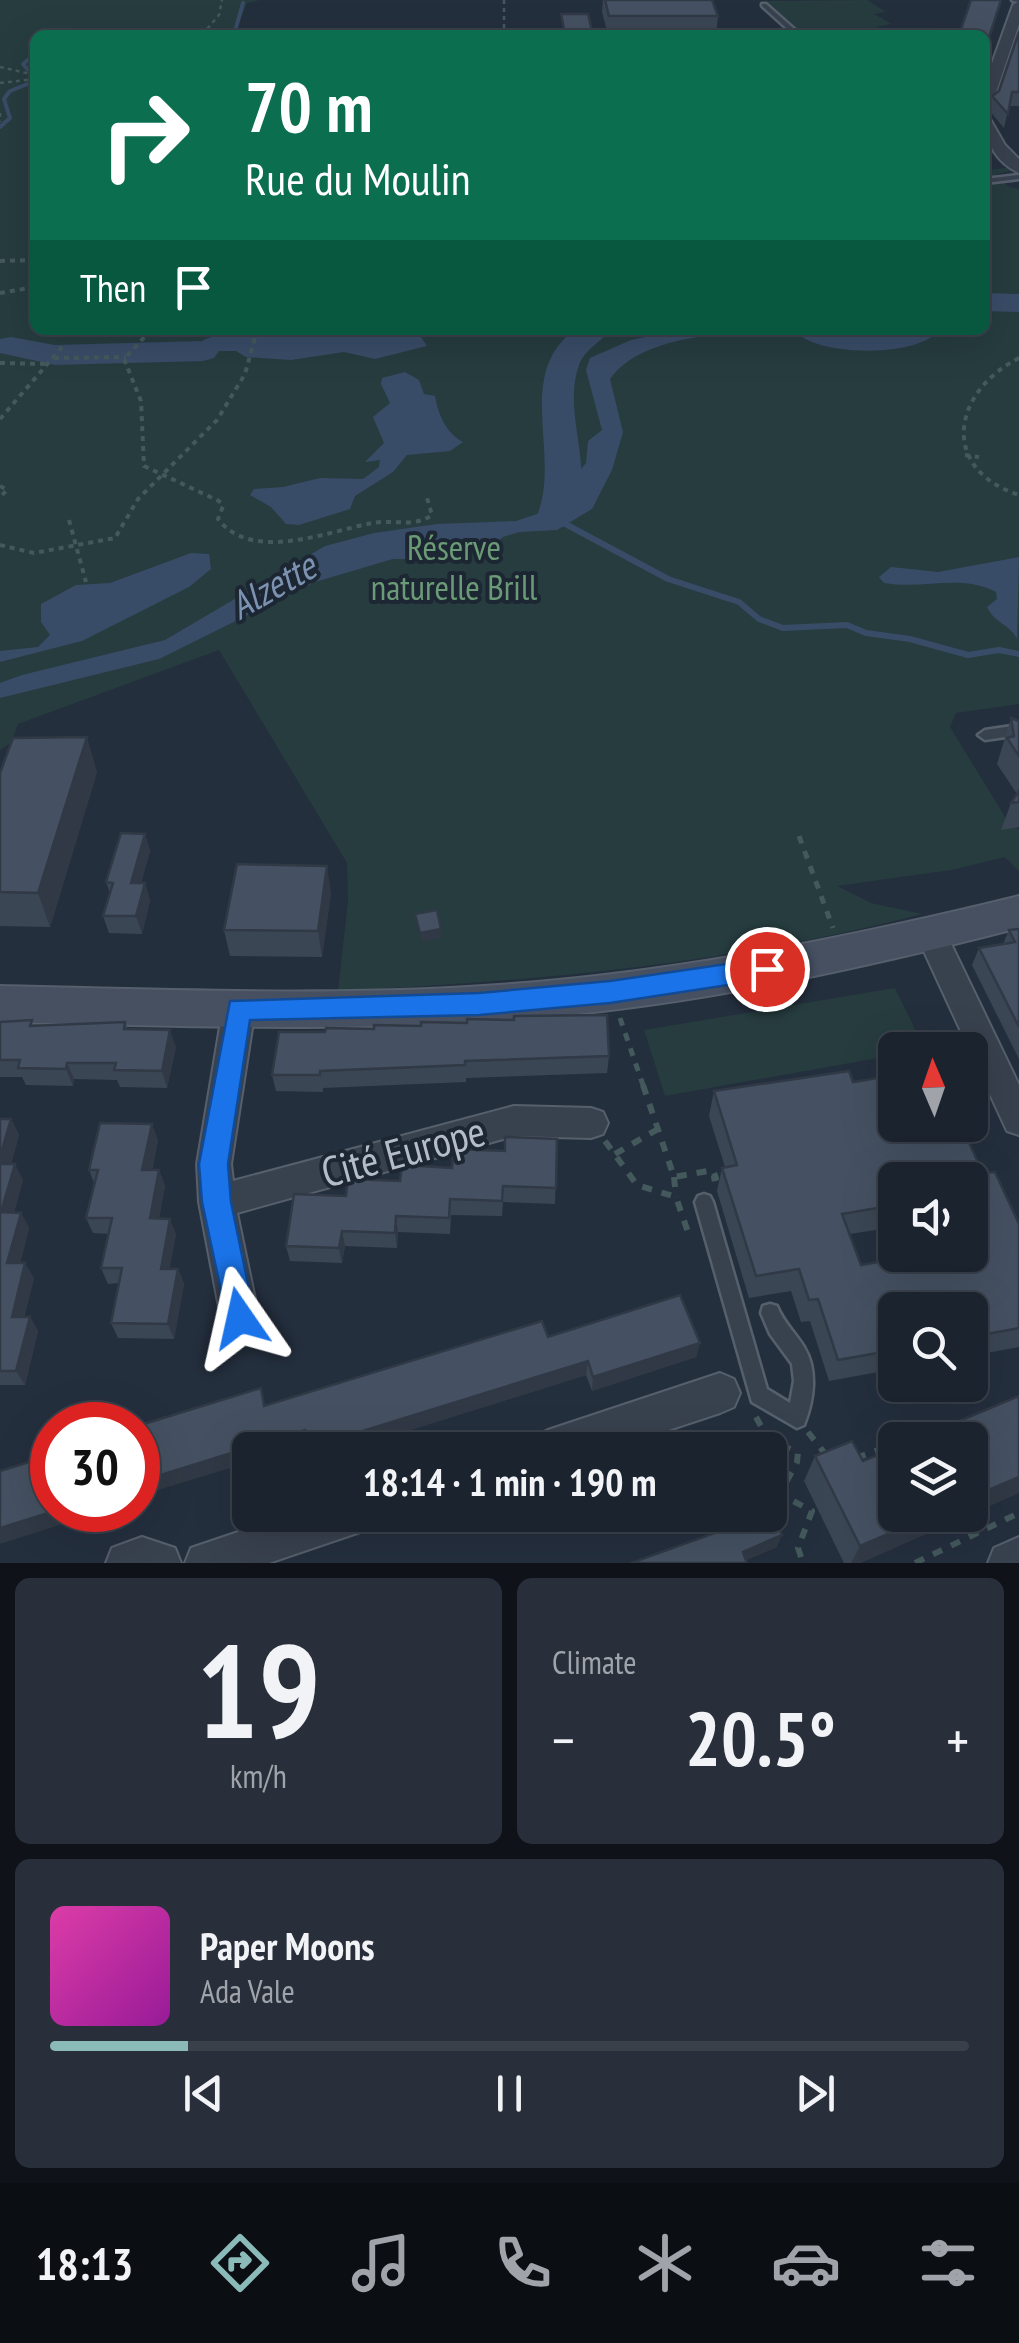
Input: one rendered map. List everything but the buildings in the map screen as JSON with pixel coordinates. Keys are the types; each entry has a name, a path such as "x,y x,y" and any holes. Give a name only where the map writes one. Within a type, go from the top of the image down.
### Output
{"main road":[{"path":"0,1004 239,1009 479,1004 728,976 845,954 1019,912"}],"street":[{"path":"990,89 1018,2"},
{"path":"990,132 998,147 1019,168"},
{"path":"930,934 1019,1120"},
{"path":"239,1009 214,1164 217,1202 240,1318"},
{"name":"Cité Europe","path":"217,1202 514,1122 591,1123"},
{"path":"602,1432 740,1386"},
{"path":"206,1563 300,1532"},
{"path":"127,1563 142,1558 160,1563"},
{"path":"1010,1563 1019,1558"}],"lane":[{"path":"764,5 792,30"},
{"path":"990,180 1019,177"},
{"path":"985,735 1019,730"},
{"path":"704,1202 740,1386 798,1418 805,1376 802,1360 776,1330 770,1313"}],"path":[{"path":"206,30 219,15 222,0"},
{"path":"504,0 504,30"},
{"path":"0,67 30,76"},
{"path":"0,82 30,78"},
{"path":"0,114 0,122"},
{"path":"0,261 30,260"},
{"path":"0,293 30,288"},
{"path":"53,358 126,356 146,335"},
{"path":"0,545 34,552 115,538 122,532 138,498 217,420 245,374 255,335"},
{"path":"0,419 62,347"},
{"path":"126,356 141,401 144,466 223,506 218,519 221,528 233,537 294,542 372,523 422,522 432,514 428,498"},
{"path":"1019,358 993,368 978,384 969,402 965,454 978,476 994,488 1019,495"},
{"path":"0,363 47,364"},
{"path":"965,454 980,457"},
{"path":"0,486 6,490 0,497"},
{"path":"69,520 86,582"},
{"path":"799,836 845,954"},
{"path":"610,992 674,1177 693,1248"},
{"path":"591,1123 637,1185 676,1196"},
{"path":"616,1154 658,1129"},
{"path":"674,1177 714,1170 716,1178 692,1182"},
{"path":"740,1386 764,1439 773,1446 789,1446 798,1452 797,1462 780,1494 812,1511 798,1548 802,1563"},
{"path":"798,1418 823,1453 839,1458 878,1448"},
{"path":"915,1563 1019,1513"}],"green space":[{"name":"Réserve naturelle Brill","path":"0,0 259,0 247,3 236,30 30,30 30,335 990,335 990,170 1011,171 996,174 1009,187 1019,189 1019,704 956,713 950,727 1010,825 1019,829 1019,871 1005,857 951,870 837,886 871,903 922,914 778,946 632,968 338,991 348,901 347,863 219,650 18,724 11,743 0,750"},
{"path":"867,0 886,12 874,14 892,24 876,27 879,30 798,30 765,1"},
{"path":"895,988 916,1032 878,1032 878,1058 665,1096 644,1030"}],"water":[{"path":"422,335 427,346 375,359 344,352 291,360 246,357 236,351 203,351 203,340 212,337"},
{"path":"655,335 715,335 656,347 629,361 610,379 623,432 612,470 592,509 557,530 519,532 494,545 440,559 393,559 315,582 159,659 0,698 0,683 22,675 165,640 325,546 374,533 437,524 516,521 546,511 586,463 588,441 602,430 586,370 590,358 631,340"},
{"path":"801,335 839,335 850,342"},
{"path":"405,372 419,380 424,394 435,396 444,422 463,442 450,451 407,455 393,472 355,496 350,509 299,525 286,524 271,507 250,495 254,489 320,478 363,479 379,467 380,460 365,462 384,443 373,417 390,403 382,378"},
{"path":"191,553 209,554 211,569 189,587 82,641 0,662 0,651 38,647 50,635 41,622 41,604 76,585 110,583"},
{"path":"1019,557 1017,639 987,607 997,599 996,592 983,586 899,585 884,583 879,577 891,567 938,572"}],"waterway":[{"path":"235,30 243,3"},
{"path":"30,58 23,64 30,72"},
{"path":"0,127 10,118 4,99 10,91 30,83"},
{"name":"Alzette","path":"990,302 1019,303"},
{"path":"554,518 563,496 565,474 559,384 563,363 574,345 587,335"},
{"path":"828,335 867,342 910,335"},
{"path":"11,346 55,355 203,351"},
{"path":"558,520 668,579 739,602 759,619 783,628 847,625 866,633 910,639 968,655 999,650 1019,654"}],"route":[{"path":"240,1318 217,1202 214,1164 239,1009 479,1004 610,992 767,969"}]}
